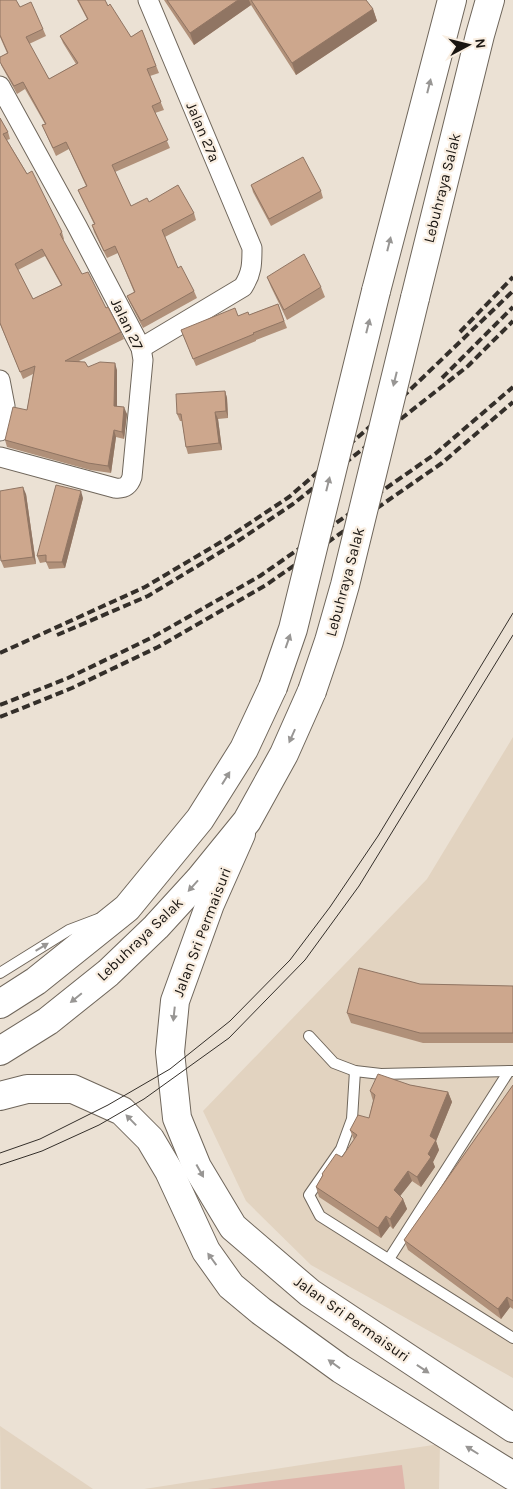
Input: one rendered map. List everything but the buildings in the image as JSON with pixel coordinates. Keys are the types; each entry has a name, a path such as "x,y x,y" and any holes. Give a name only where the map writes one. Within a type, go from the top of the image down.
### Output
{"main road":[{"name":"Lebuhraya Salak","path":"0,1004 36,981 127,908 200,819 244,749 272,688 292,629 376,291 452,0"},
{"name":"Lebuhraya Salak","path":"0,1051 48,1021 108,973 156,927 199,880 247,821 284,754 312,691 330,641 490,0"},
{"name":"Jalan Sri Permaisuri","path":"247,821 210,904 175,1001 170,1052 178,1118 197,1167 233,1227 310,1294 513,1428"},
{"path":"0,1096 27,1089 73,1089 122,1111 150,1139 169,1171 206,1251 231,1286 261,1311 341,1369 513,1476"}],"street":[{"name":"Jalan 27a","path":"141,348 243,287 249,277 252,266 252,248 148,0"},
{"name":"Jalan 27","path":"0,86 141,348 143,360 130,484 123,488 115,488 0,457"},
{"path":"0,380 5,406 0,431"}],"lane":[{"path":"0,973 69,930 127,908"},
{"path":"309,1036 334,1063 355,1071 381,1074 511,1071"},
{"path":"355,1071 352,1119 340,1149 309,1195 320,1216 513,1338"},
{"path":"389,1259 511,1071"}],"shaded area":[{"path":"513,737 513,1378 311,1265 246,1201 203,1111 427,879"},
{"path":"0,1426 93,1489 1,1489"},
{"path":"440,1444 439,1489 144,1489 353,1457"},
{"path":"402,1465 405,1489 208,1489"}],"tram line":[{"path":"0,1153 40,1139 108,1105 170,1069 230,1021 290,960 330,907 378,836 513,613"},
{"path":"0,1165 42,1151 99,1125 144,1099 229,1038 305,960 359,886 513,635"}],"railway":[{"path":"460,332 513,277"},
{"path":"0,653 145,587 226,539 289,497 389,410 513,291"},
{"path":"442,378 513,307"},
{"path":"57,635 148,596 232,545 293,504 468,366 513,321"},
{"path":"0,705 68,678 153,637 260,576 435,454 513,387"},
{"path":"0,717 72,688 158,647 266,585 442,463 513,402"}]}
